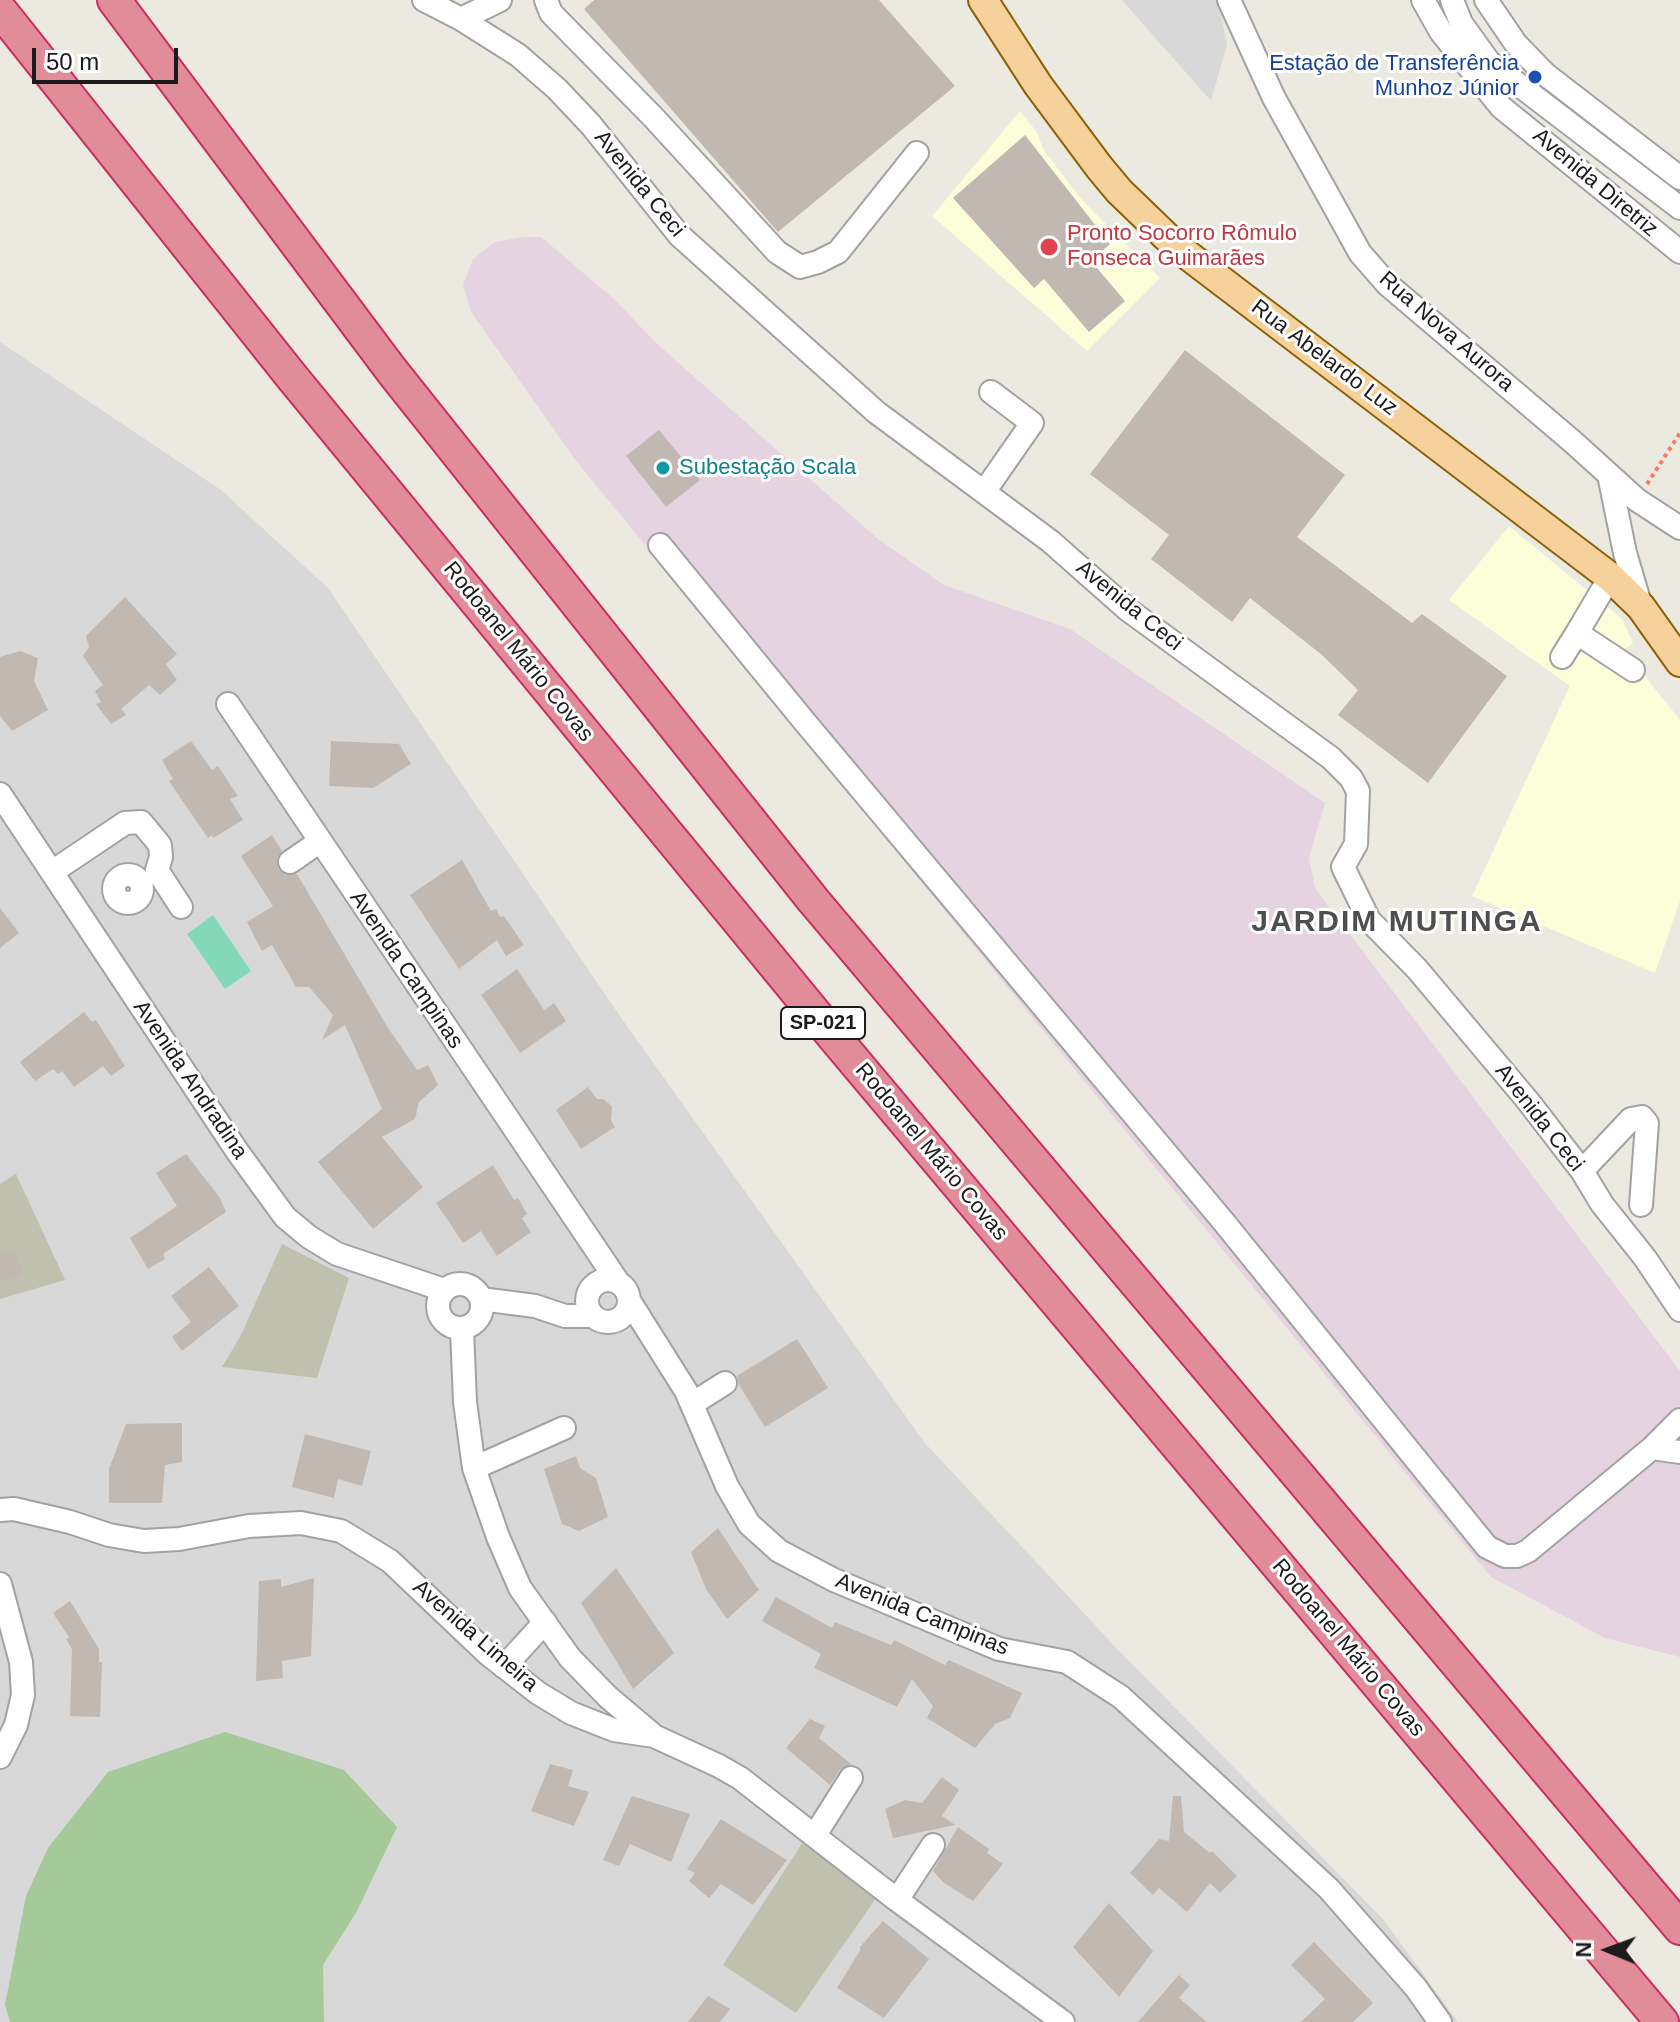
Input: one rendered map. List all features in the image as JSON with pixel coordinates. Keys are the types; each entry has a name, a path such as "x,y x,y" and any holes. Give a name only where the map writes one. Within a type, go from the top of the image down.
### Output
{"highway":[{"name":"SP-021","path":"114,0 392,371 813,900 1680,1928"},
{"name":"Rodoanel Mário Covas","path":"0,10 292,377 824,1025 1662,2022"}],"main road":[{"name":"Rua Abelardo Luz","path":"983,0 1038,85 1099,167 1119,191 1177,247 1610,577 1641,607 1680,662"}],"street":[{"name":"Avenida Ceci","path":"424,0 518,55 557,89 591,125 679,235 876,412 1050,541 1127,609 1331,758 1351,778 1358,791 1356,844 1343,867 1369,920 1417,969 1528,1101 1582,1171 1602,1204 1645,1258 1680,1310"},
{"path":"461,19 500,0"},
{"path":"546,0 551,13 664,129 777,252 800,267 838,252 917,153"},
{"name":"Rua Nova Aurora","path":"1229,0 1274,98 1360,253 1387,284 1637,500 1680,528"},
{"name":"Avenida Diretriz","path":"1423,0 1441,32 1501,107 1680,252"},
{"path":"1452,0 1461,23 1489,62 1680,208"},
{"path":"1486,0 1516,44 1545,74 1680,178"},
{"path":"984,492 1032,423 991,392"},
{"name":"Rua Abelardo Luz","path":"1609,475 1641,607"},
{"path":"1619,523 1659,514"},
{"path":"660,545 1233,1233 1487,1547 1505,1556 1517,1556 1528,1551 1652,1448 1680,1420"},
{"path":"1562,657 1610,577"},
{"path":"1577,633 1633,670"},
{"name":"Avenida Campinas","path":"228,704 585,1235 601,1300 665,1357"},
{"name":"Avenida Andradina","path":"0,794 237,1151 285,1217 337,1254 444,1290"},
{"path":"52,872 125,823 141,822 160,845 161,857 149,876 181,907"},
{"path":"290,862 319,842"},
{"path":"1582,1171 1631,1119 1639,1116 1645,1119 1641,1205"},
{"path":"465,1284 475,1289 481,1299 479,1318 462,1329 451,1327 438,1310 444,1290 454,1285 465,1284"},
{"name":"Avenida Campinas","path":"601,1300 627,1290 630,1302 692,1404 727,1486 749,1524 779,1551 834,1580 999,1649 1067,1662 1121,1697 1329,1889 1416,1988 1440,2022"},
{"path":"481,1299 535,1306 565,1316 601,1300"},
{"path":"462,1329 465,1402 474,1468 520,1588 570,1658 608,1697 654,1736"},
{"path":"692,1404 725,1383"},
{"path":"474,1468 564,1428"},
{"path":"1652,1448 1680,1452"},
{"name":"Avenida Limeira","path":"0,1510 14,1509 109,1535 144,1541 179,1539 249,1526 301,1523 341,1531 390,1561 504,1667 538,1693 571,1713 614,1730 654,1736 740,1778 897,1900 1063,2022"},
{"path":"0,1584 21,1662 23,1695 16,1725 0,1757"},
{"path":"504,1667 545,1622"},
{"path":"815,1835 851,1778"},
{"path":"897,1900 933,1845"}],"path":[{"path":"1637,500 1680,433"}],"shaded area":[{"path":"1122,0 1218,0 1227,44 1211,101"},
{"name":"Pronto Socorro Rômulo Fonseca Guimarães","path":"1020,111 1036,131 1045,152 1082,200 1160,278 1087,351 932,216"},
{"path":"541,237 614,299 657,344 878,539 944,585 1070,629 1325,803 1309,858 1315,888 1680,1371 1680,1657 1605,1638 1491,1577 577,462 471,312 463,285 473,259 495,242"},
{"path":"0,342 221,490 328,588 622,1019 924,1442 1123,1655 1383,1919 1458,2022 0,2022"},
{"path":"1509,526 1622,619 1633,643 1624,650 1680,720 1680,901 1655,973 1472,896 1570,686 1449,600"},
{"path":"16,1174 65,1280 0,1299 0,1184"},
{"path":"282,1244 349,1278 317,1378 222,1367 240,1337"},
{"path":"225,1732 344,1770 397,1827 357,1911 323,1965 324,2022 10,2022 5,2005 26,1896 48,1848 108,1772"},
{"path":"803,1842 876,1898 796,2013 723,1965"}],"green space":[{"path":"213,915 251,971 225,989 187,934"}],"building":[{"path":"594,0 879,0 955,86 778,232 584,9"},
{"name":"Pronto Socorro Rômulo Fonseca Guimarães","path":"1025,135 1110,244 1091,261 1125,301 1089,332 1044,279 1034,288 953,198"},
{"path":"1185,350 1345,475 1297,537 1412,623 1422,614 1507,676 1428,783 1338,715 1358,690 1322,655 1250,598 1232,622 1151,559 1169,535 1090,474"},
{"name":"Subestação Scala","path":"659,430 700,480 666,507 626,456"},
{"path":"125,597 177,654 166,664 177,680 160,695 149,685 121,709 126,715 111,724 96,704 101,702 95,691 103,685 83,656 89,647 86,636"},
{"path":"20,651 38,658 34,681 48,710 12,731 0,716 0,657"},
{"path":"191,741 212,770 218,766 238,796 230,799 243,820 213,838 212,835 208,838 169,781 173,779 162,760"},
{"path":"331,741 399,744 411,764 373,788 329,786"},
{"path":"272,835 282,851 277,857 278,869 285,875 297,874 388,1028 417,1070 428,1065 438,1085 419,1102 415,1119 382,1137 423,1187 373,1229 318,1162 382,1109 345,1025 322,1040 333,1015 309,987 296,987 272,945 262,951 247,922 273,906 241,856"},
{"path":"462,860 491,911 496,909 500,917 504,916 524,945 506,956 497,940 459,969 410,895"},
{"path":"0,908 19,933 0,948"},
{"path":"517,969 544,1010 554,1003 566,1021 520,1053 481,995"},
{"path":"84,1012 92,1022 96,1020 125,1066 111,1076 103,1066 74,1087 62,1071 58,1074 53,1069 35,1081 20,1062"},
{"path":"588,1087 597,1099 603,1099 612,1106 611,1121 615,1127 581,1149 556,1110"},
{"path":"186,1154 220,1198 226,1212 163,1254 165,1259 148,1269 130,1238 177,1206 156,1173"},
{"path":"493,1165 514,1200 518,1198 527,1214 522,1218 531,1232 497,1256 481,1231 463,1243 436,1203"},
{"path":"14,1250 23,1273 0,1282 0,1255"},
{"path":"209,1267 239,1306 182,1351 172,1337 191,1322 171,1296"},
{"path":"797,1339 828,1388 765,1427 739,1385 737,1376"},
{"path":"182,1423 182,1462 165,1465 162,1503 109,1503 109,1469 126,1424"},
{"path":"305,1434 371,1451 362,1486 338,1479 334,1498 292,1487"},
{"path":"576,1456 580,1468 596,1478 608,1517 579,1531 562,1524 544,1469"},
{"path":"718,1528 759,1590 727,1619 706,1589 691,1552"},
{"path":"616,1568 674,1653 633,1689 581,1603"},
{"path":"314,1578 311,1656 282,1661 283,1678 256,1681 259,1581 281,1579 281,1587"},
{"path":"776,1597 832,1628 835,1622 891,1645 894,1640 945,1665 949,1660 1022,1693 1010,1718 995,1724 975,1748 927,1718 933,1706 912,1679 897,1707 814,1668 821,1654 762,1621"},
{"path":"70,1601 99,1649 99,1662 102,1662 100,1717 70,1716 72,1649 66,1639 69,1637 53,1613"},
{"path":"810,1719 825,1726 819,1738 851,1764 840,1770 830,1785 786,1748"},
{"path":"550,1764 573,1770 568,1786 589,1792 574,1826 531,1811"},
{"path":"942,1777 959,1790 942,1816 955,1825 893,1838 885,1809 905,1800 922,1803"},
{"path":"632,1796 690,1814 671,1862 630,1844 619,1866 603,1860"},
{"path":"1173,1796 1181,1796 1184,1832 1210,1853 1212,1851 1237,1876 1220,1893 1210,1883 1187,1912 1159,1888 1153,1895 1130,1873 1159,1839 1169,1841"},
{"path":"721,1819 787,1860 753,1905 721,1884 709,1898 689,1881 695,1873 687,1869"},
{"path":"958,1827 989,1849 987,1853 1003,1864 973,1901 944,1883 933,1871"},
{"path":"1109,1903 1153,1951 1119,1997 1073,1947"},
{"path":"883,1921 929,1959 884,2018 837,1988 859,1948"},
{"path":"1314,1942 1373,2003 1353,2022 1301,2022 1325,1999 1291,1965"},
{"path":"1179,1975 1190,1985 1179,1998 1207,2022 1138,2022"},
{"path":"708,1996 730,2009 720,2022 688,2022"}],"place":[{"name":"Estação de Transferência Munhoz Júnior","path":"1535,77"},
{"name":"Pronto Socorro Rômulo Fonseca Guimarães","path":"1049,247"},
{"name":"Subestação Scala","path":"663,468"}],"district":[{"name":"JARDIM MUTINGA","path":"1397,923"}]}
